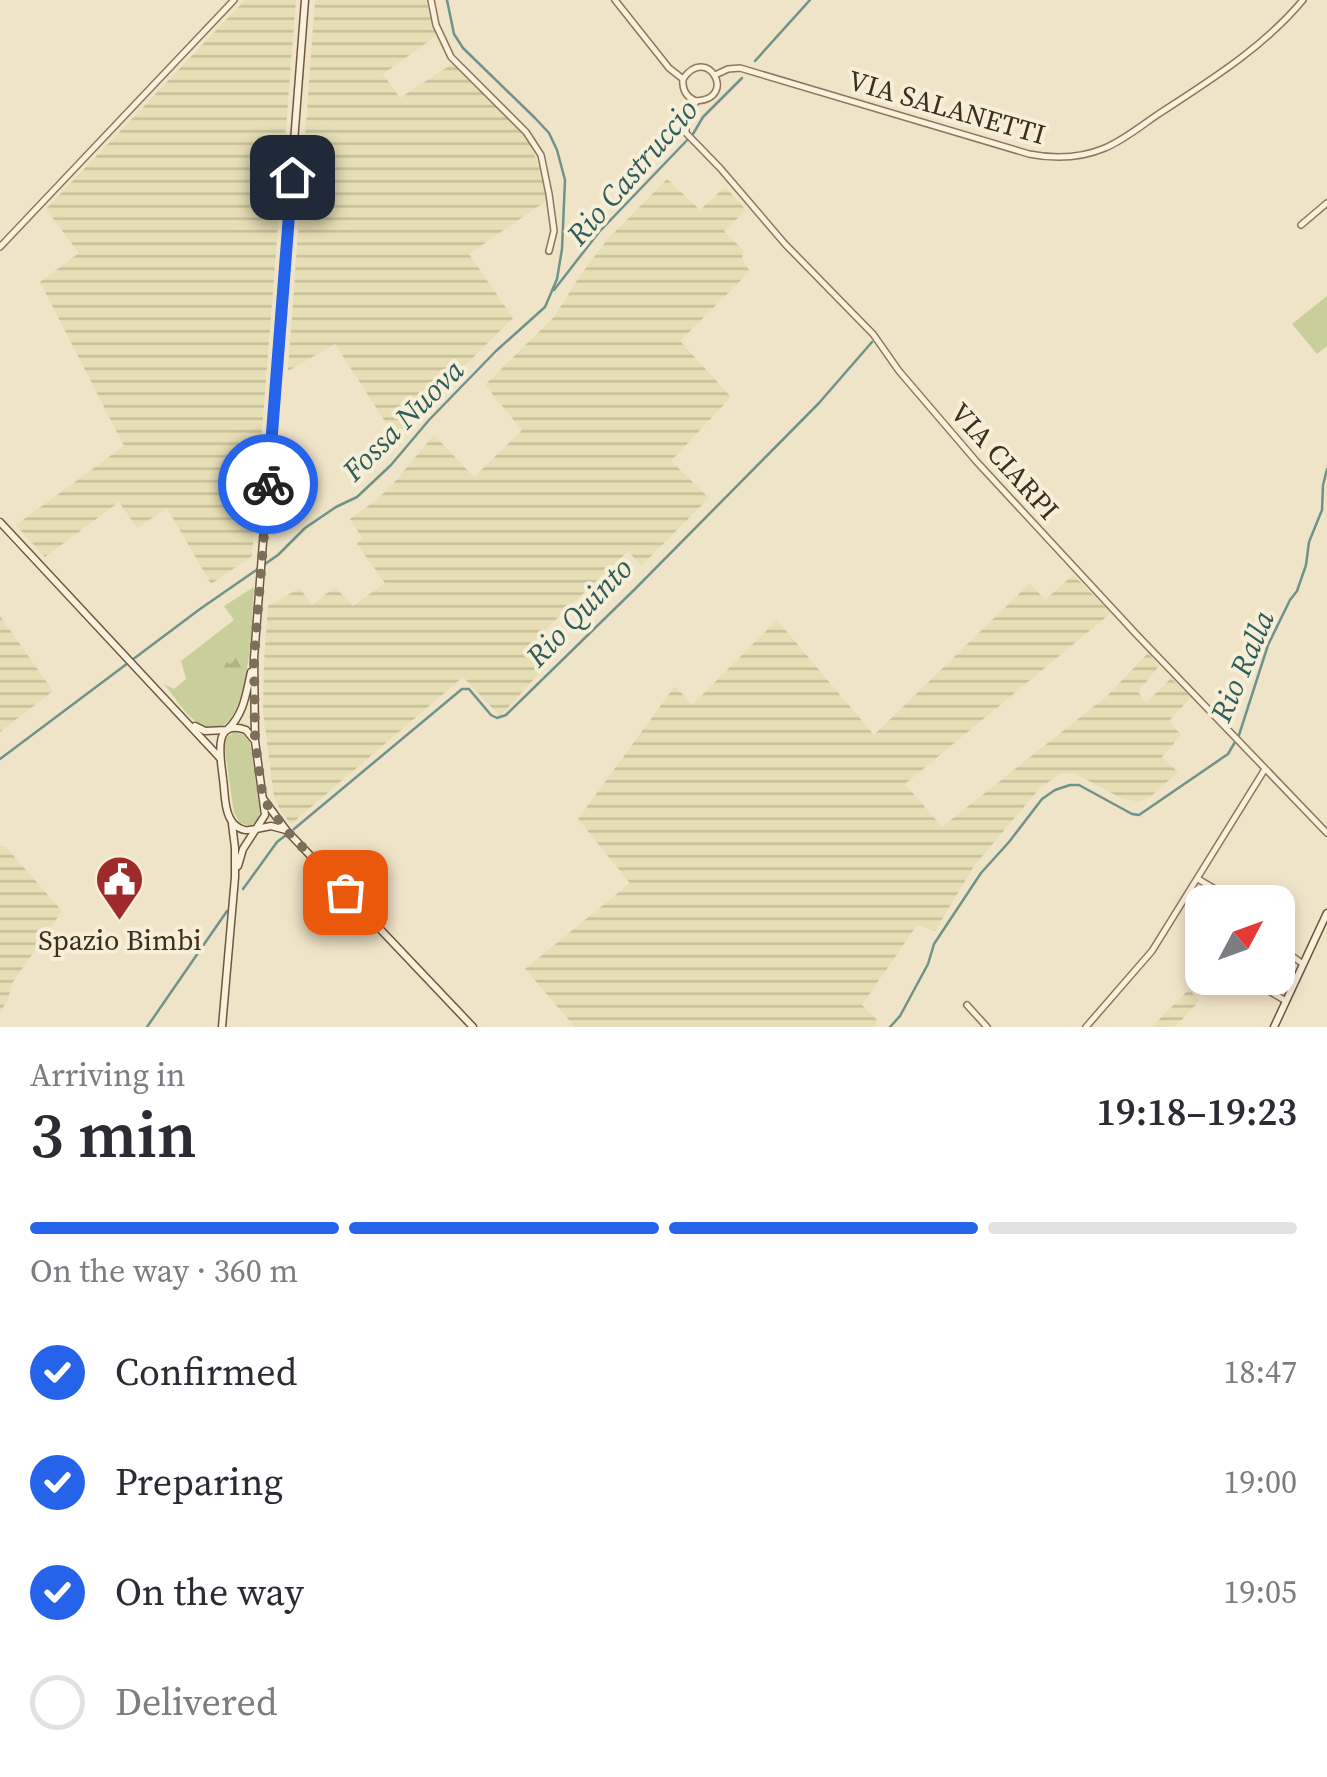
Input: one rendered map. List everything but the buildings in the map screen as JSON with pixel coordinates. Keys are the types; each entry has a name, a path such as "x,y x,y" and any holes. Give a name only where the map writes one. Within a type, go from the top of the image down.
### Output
{"main road":[{"path":"235,877 243,849 264,815 255,741 254,658 305,0"},
{"path":"0,522 220,759"},
{"path":"254,658 243,707 220,743 228,814 238,828 247,831 271,826 286,830"},
{"path":"182,716 206,731 246,730 255,741"},
{"path":"263,799 286,830 474,1027"},
{"path":"222,1027 235,877 232,822"},
{"path":"1274,1027 1327,913"}],"street":[{"path":"0,246 234,0"},
{"path":"431,0 436,25 451,57 526,132 541,154 554,231 549,251"},
{"path":"615,0 669,68 684,79"},
{"name":"VIA SALANETTI","path":"716,75 740,68 1051,158 1106,147 1268,38 1303,0"},
{"path":"696,67 707,68 716,75 718,86 708,100 691,99 684,90 686,74 696,67"},
{"name":"VIA CIARPI","path":"696,101 686,125 690,137 785,244 873,334 898,372 976,461 1327,833"},
{"path":"1301,225 1327,204"},
{"path":"1086,1027 1152,950 1265,769"},
{"path":"1198,879 1208,885"},
{"path":"1295,958 1303,964"},
{"path":"1276,995 1286,1001"},
{"path":"967,1005 987,1027"}],"shaded area":[{"path":"245,0 296,0 252,556 211,584 167,508 137,528 119,502 45,557 16,525 124,446 40,282 79,253 46,209"},
{"path":"315,0 426,0 436,36 383,74 400,98 452,64 530,143 542,175 546,201 469,254 513,318 437,393 399,443 335,344 288,371"},
{"path":"667,179 700,210 725,187 746,210 724,231 743,250 742,260 750,271 680,341 731,397 671,461 709,498 641,566 628,551 528,646 545,667 500,716 463,677 291,824 274,797 263,712 268,606 300,588 312,605 335,587 353,606 385,583 357,544 362,538 350,519 392,485 434,435 474,477 522,430 485,385 555,316 607,240"},
{"path":"1073,575 1111,613 905,784 942,827 1107,696 1148,653 1159,666 1138,692 1146,703 1171,678 1191,697 1169,721 1181,735 1162,757 1178,772 1139,802 1121,798 1074,773 1059,774 1039,789 974,866 935,931 917,925 862,1005 877,1020 875,1027 575,1027 525,969 630,883 578,819 675,686 692,705 777,620 874,735 1030,583 1045,600"},
{"path":"0,616 53,691 0,732"},
{"path":"0,846 5,846 62,911 13,982 0,1012"},
{"path":"1185,993 1199,1001 1175,1027 1152,1027"}],"green space":[{"path":"1327,296 1327,346 1317,354 1292,324"},
{"path":"254,587 250,649 240,700 231,718 218,728 201,725 185,712 164,684 174,689 186,679 181,661 234,620 224,606"},
{"path":"245,645 242,674 202,678 200,658 216,657 230,664 238,649"},
{"path":"234,732 244,735 250,743 260,812 251,826 240,823 234,813 224,744"}],"waterway":[{"name":"Fossa Nuova","path":"0,759 278,555 305,528 357,497 496,351 545,307 557,279 562,249 565,180 557,150 549,133 463,48 454,34 447,0"},
{"name":"Rio Castruccio","path":"755,61 810,0"},
{"name":"Rio Castruccio","path":"554,290 599,232 742,78"},
{"name":"Rio Quinto","path":"294,829 462,689 469,689 491,715 506,715 819,403 872,342"},
{"name":"Rio Ralla","path":"1239,735 1268,645 1297,591 1306,565 1309,542 1322,510 1327,469"},
{"name":"Rio Ralla","path":"890,1027 928,964 934,944 981,873 1042,799 1055,790 1079,785 1139,815 1228,754 1235,742"},
{"name":"Rio Quinto","path":"243,889 286,835"},
{"name":"Rio Quinto","path":"147,1027 227,911"}],"way so far":[{"path":"268,484 254,658 255,741 263,799 286,830 345,892"}],"place":[{"name":"Spazio Bimbi","path":"120,922"}],"route":[{"path":"268,484 292,177"}]}
